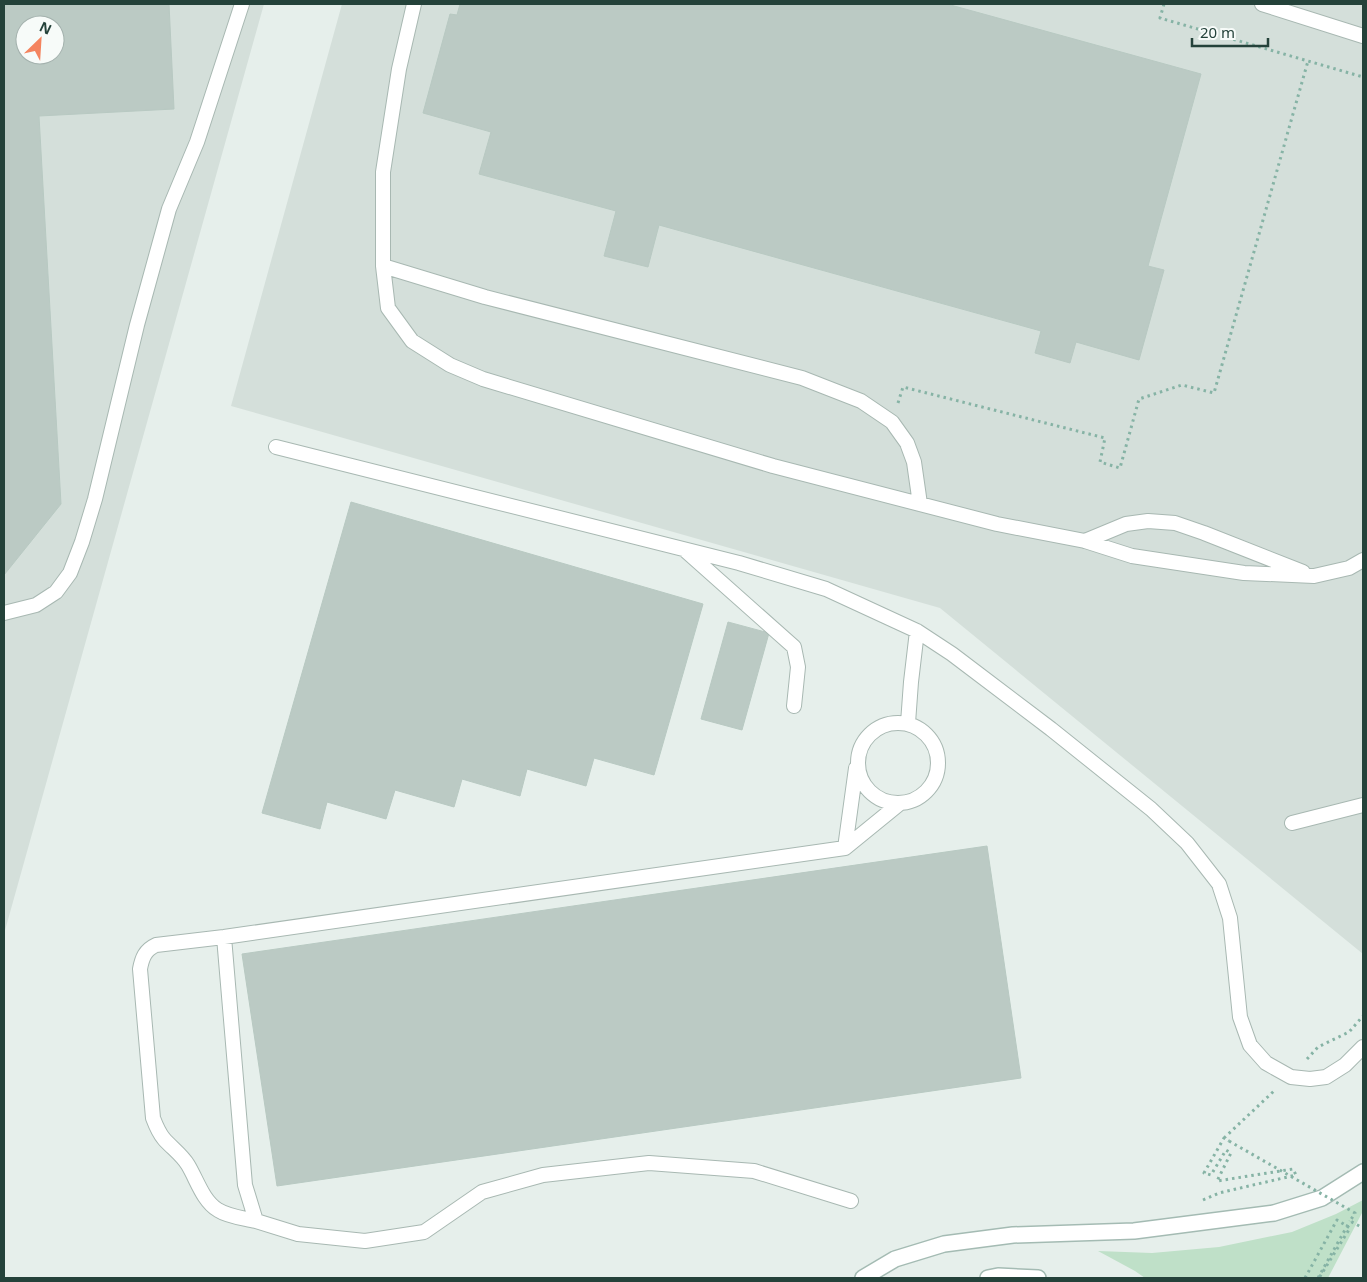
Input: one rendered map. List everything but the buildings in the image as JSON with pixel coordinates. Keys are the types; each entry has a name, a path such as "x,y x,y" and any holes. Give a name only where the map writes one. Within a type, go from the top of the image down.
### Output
{"main road":[{"path":"863,1278 895,1259 944,1244 1013,1234 1134,1231 1274,1214 1322,1198 1363,1172"},
{"path":"988,1278 998,1276 1038,1278"}],"lane":[{"path":"4,613 36,605 56,592 70,573 95,499 137,325 170,209 197,142 242,4"},
{"path":"414,4 398,69 383,172 383,266 388,308 412,340 450,365 483,379 764,464 997,524 1085,541 1132,556 1244,573 1314,576 1348,568 1363,560"},
{"path":"1262,4 1363,36"},
{"path":"383,266 485,297 802,378 860,401 892,422 907,444 914,462 920,504"},
{"path":"276,447 739,563 826,589 917,631 952,654 1051,728 1151,809 1187,842 1220,884 1230,918 1240,1017 1250,1045 1266,1063 1291,1076 1310,1079 1326,1077 1345,1065 1363,1047"},
{"path":"1085,541 1126,524 1148,521 1175,523 1204,532 1314,576"},
{"path":"686,550 794,647 798,667 794,706"},
{"path":"908,723 917,631"},
{"path":"845,848 857,762 859,750 864,740 872,731 883,725 895,722 908,723 930,737 936,748 939,761 938,774 932,785 923,795 912,801 899,804 886,802 874,796 865,787 859,775 857,762"},
{"path":"852,1201 754,1171 650,1163 543,1175 482,1192 424,1232 365,1241 298,1234 229,1215 219,1211 206,1199 187,1163 164,1140 153,1118 140,969 149,948 156,945 224,937 845,848 899,804"},
{"path":"1292,823 1363,805"},
{"path":"224,937 245,1185 256,1221"}],"path":[{"path":"1164,4 1160,18 1363,77"},
{"path":"892,422 903,387 1105,438 1100,462 1120,468 1139,399 1182,385 1214,393 1308,61"},
{"path":"1197,1203 1219,1193 1296,1175 1293,1169 1217,1181 1231,1153 1226,1150 1211,1176 1204,1173 1224,1138 1229,1142 1356,1212 1319,1278"},
{"path":"1305,1278 1337,1220 1350,1228 1319,1278"},
{"path":"1350,1221 1363,1228"}],"shaded area":[{"path":"4,4 264,4 4,934"},
{"path":"342,4 1363,4 1363,954 940,608 231,406"}],"green space":[{"path":"1363,1200 1363,1211 1328,1278 1145,1278 1098,1251 1152,1253 1219,1247 1292,1232 1336,1214"}]}
